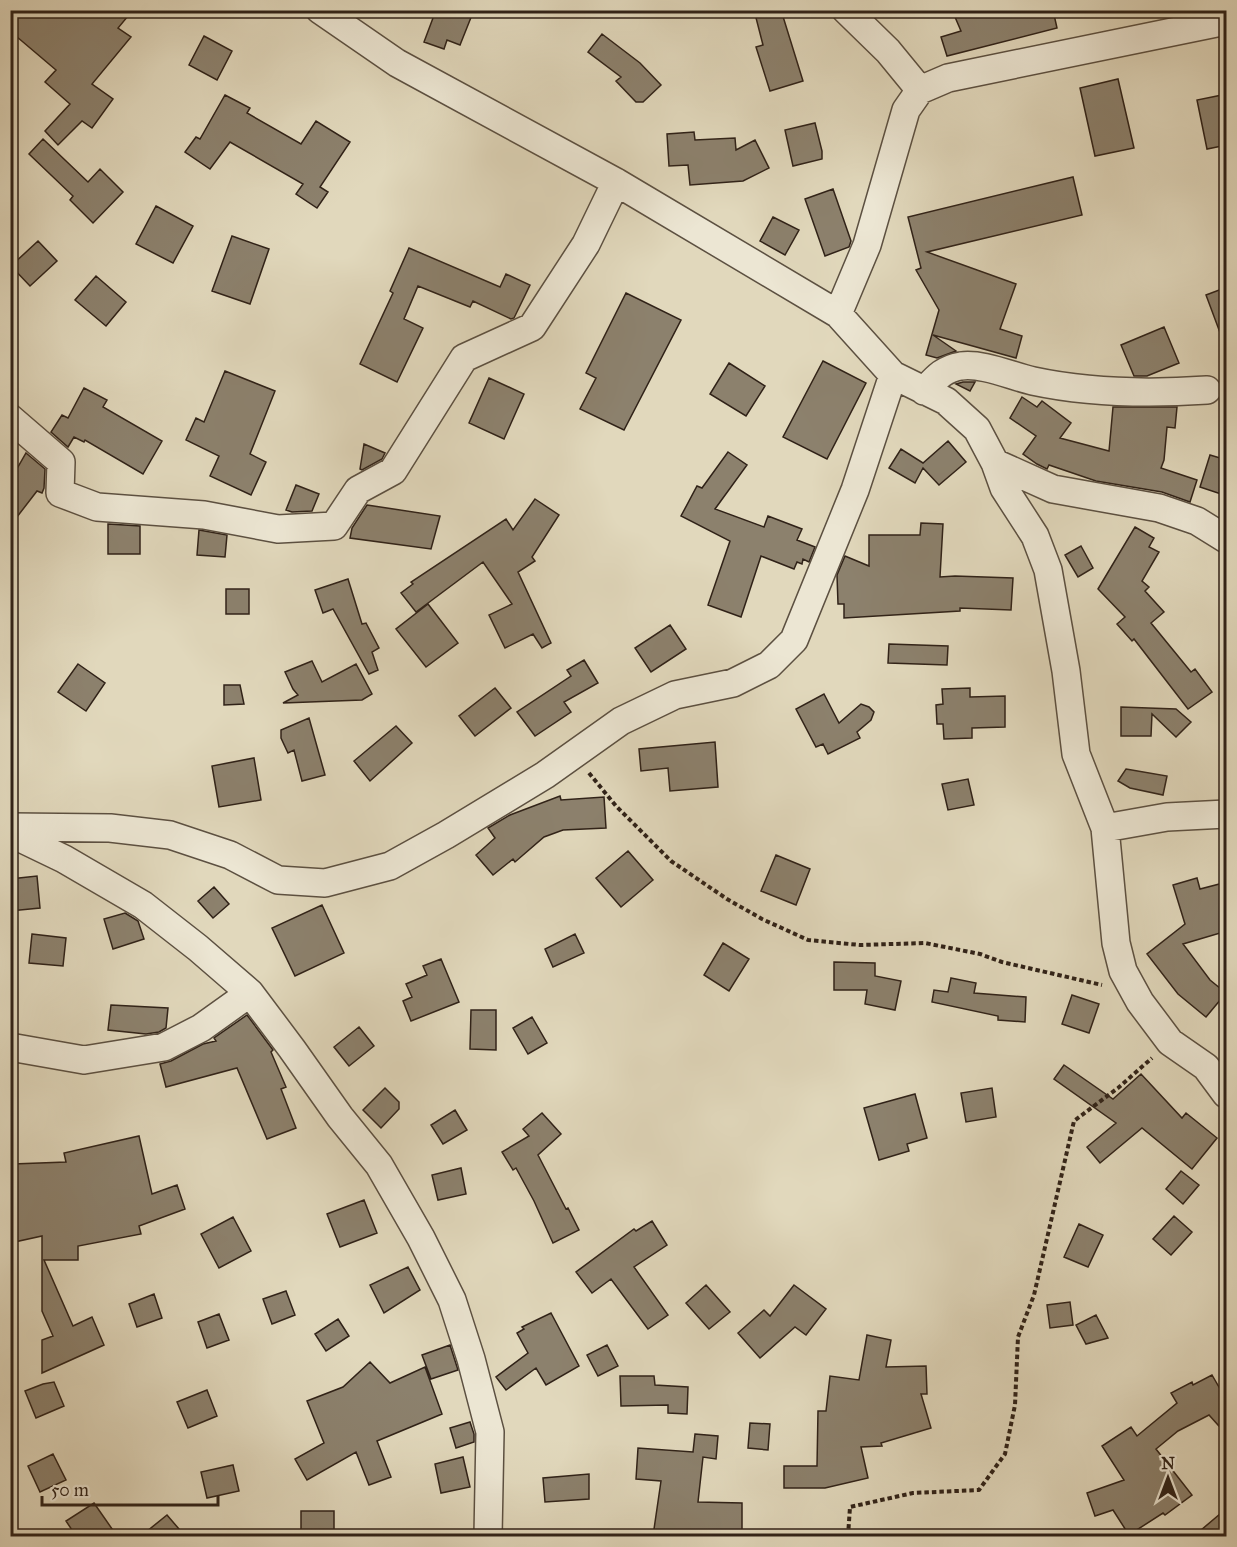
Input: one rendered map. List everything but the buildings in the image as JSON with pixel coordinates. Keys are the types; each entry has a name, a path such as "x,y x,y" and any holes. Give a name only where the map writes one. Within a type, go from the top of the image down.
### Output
{"street":[{"path":"320,10 397,63 616,182 838,314 893,375 946,401 977,429 995,464 1004,488 1035,536 1048,570 1066,671 1076,754 1105,828 1116,943 1123,971 1140,1002 1170,1042 1206,1067 1227,1094"},
{"path":"846,10 888,51 920,90"},
{"path":"838,314 867,245 906,110 920,90 948,78 1227,21"},
{"path":"10,418 61,462 60,494 98,507 204,515 278,529 334,526 358,490 393,471 464,358 532,327 586,244 616,182"},
{"path":"924,391 943,371 963,366 992,369 1033,381 1082,388 1157,394 1207,390"},
{"path":"10,827 110,828 170,836 230,855 278,880 325,883 390,866 481,814 577,753 621,721 675,695 733,683 769,665 794,640 855,490 893,375"},
{"path":"995,464 1053,489 1159,507 1197,521 1227,539"},
{"path":"1105,828 1167,817 1227,814"},
{"path":"10,833 64,859 142,905 198,948 250,993 340,1117 379,1165 421,1238 452,1300 471,1359 490,1432 488,1536"},
{"path":"10,1047 84,1060 164,1047 201,1028 250,993"}],"path":[{"path":"577,753 586,770 616,806 671,861 762,919 808,940 860,945 925,943 1121,989 1140,1002"},
{"path":"848,1536 850,1507 913,1493 979,1490 1005,1454 1015,1405 1018,1337 1034,1295 1074,1121 1118,1088 1170,1042"}]}
